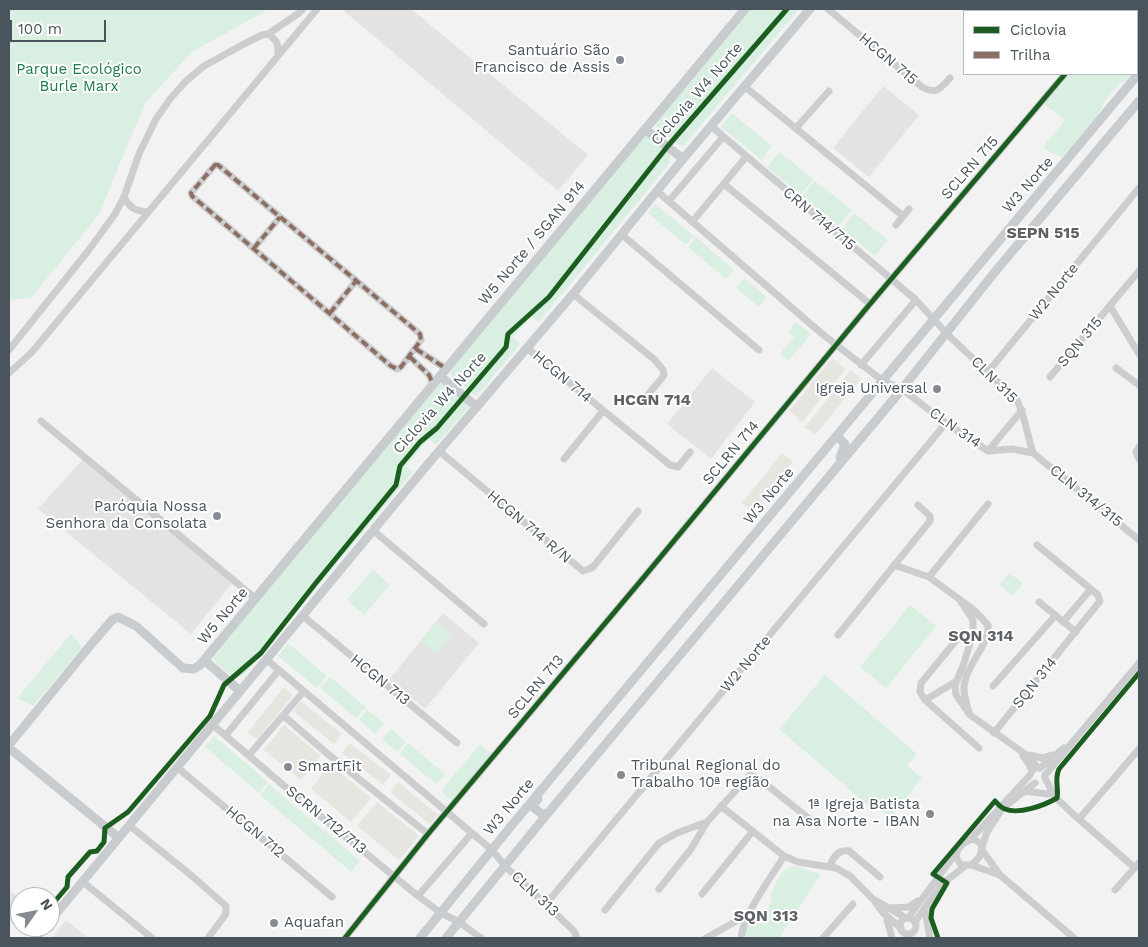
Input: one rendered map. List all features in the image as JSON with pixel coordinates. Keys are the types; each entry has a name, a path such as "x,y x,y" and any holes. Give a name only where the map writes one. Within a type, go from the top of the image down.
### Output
{"main road":[{"name":"W5 Norte / SGAN 914","path":"443,372 745,9"},
{"path":"60,909 178,768 240,690 268,660 439,451 573,294 710,126 810,9"},
{"name":"W3 Norte","path":"420,938 1137,75"},
{"name":"W3 Norte","path":"446,938 831,473 853,436 902,390 994,273 1139,101"},
{"path":"645,129 683,159"},
{"path":"994,273 985,265 985,262 996,244"},
{"path":"969,306 983,282 983,278 974,270"},
{"path":"443,372 477,407"},
{"name":"W5 Norte","path":"9,747 89,647 112,620 118,617 136,626 183,668 194,669 204,660 443,372"},
{"path":"853,416 847,429 853,436"},
{"path":"831,473 845,444 837,436"},
{"path":"204,660 240,690"},
{"path":"9,747 119,838"},
{"path":"548,782 534,804 534,808 542,814 548,813"}],"street":[{"path":"9,350 115,214 124,198 139,154 156,119 170,99 187,80 204,66 242,44 268,34 300,13 303,9"},
{"path":"9,373 32,352 146,212 317,9"},
{"name":"HCGN 715","path":"828,9 929,91 938,90 950,78"},
{"path":"268,34 274,38 279,46 278,54"},
{"name":"SCLRN 715","path":"893,279 1064,75"},
{"path":"744,86 903,216"},
{"path":"796,128 829,91"},
{"name":"CRN 714/715","path":"710,126 893,279 934,319"},
{"path":"669,201 723,137"},
{"path":"692,222 746,157"},
{"path":"215,165 218,165 280,217 420,334 421,340 416,349 401,367 394,368 191,194 215,165"},
{"path":"724,184 870,304"},
{"name":"W2 Norte","path":"988,372 1139,188"},
{"path":"657,191 837,345 883,381"},
{"path":"124,198 129,207 146,212"},
{"path":"896,225 909,209"},
{"path":"254,248 280,217"},
{"path":"621,234 759,350"},
{"name":"SQN 315","path":"1050,377 1139,271"},
{"path":"837,345 893,279"},
{"path":"330,313 356,281"},
{"path":"573,294 654,360 663,370 664,375 645,398"},
{"path":"861,365 916,300"},
{"name":"SQN 315","path":"1110,306 1139,354"},
{"name":"CLN 315","path":"934,319 947,334 1017,400 1022,410 1033,453"},
{"name":"SCLRN 714","path":"644,577 837,345"},
{"name":"HCGN 714","path":"527,348 670,465 678,467 690,452"},
{"path":"416,349 434,362 443,372"},
{"path":"410,357 426,372 433,384"},
{"path":"426,372 434,362"},
{"path":"1116,368 1139,386"},
{"name":"CLN 314","path":"883,381 902,390 988,451 1012,449 1033,453"},
{"path":"988,451 1022,410"},
{"path":"564,459 603,411"},
{"path":"41,421 255,598"},
{"name":"W2 Norte","path":"546,904 946,423"},
{"path":"1139,447 1136,452 1139,459"},
{"name":"HCGN 714 R/N","path":"439,451 578,568 586,571 593,566 638,511"},
{"name":"CLN 314/315","path":"1033,453 1139,540"},
{"path":"929,577 988,504"},
{"path":"838,635 930,521 930,516 918,505"},
{"path":"374,531 484,624"},
{"path":"1037,545 1091,589 1063,622"},
{"path":"894,565 929,577 982,616 988,625 988,632 956,681 925,700"},
{"name":"SCLRN 713","path":"346,938 428,834 644,577"},
{"name":"SQN 314","path":"994,733 1100,601 1098,595 1091,589"},
{"path":"960,600 972,620 972,638 964,690 970,715"},
{"path":"1039,602 1076,632"},
{"name":"HCGN 713","path":"303,616 457,743"},
{"path":"972,620 982,616"},
{"name":"SQN 314","path":"993,686 1055,616"},
{"path":"963,632 921,683 920,692 925,700 979,748"},
{"path":"268,660 492,850"},
{"path":"910,935 915,930 916,924 941,885 978,859 984,838 997,816 1023,792 1044,780 1045,776 1069,745 1139,663"},
{"path":"226,735 279,670"},
{"path":"956,681 966,680"},
{"path":"956,681 955,690 970,715 1033,760 1035,771 1030,778 1048,794"},
{"path":"942,691 964,690"},
{"path":"249,755 304,691"},
{"path":"284,716 428,834"},
{"name":"SCRN 712/713","path":"213,725 418,896 481,938"},
{"path":"896,938 901,929 902,921 907,918 925,896 964,843 971,839 1035,771 1069,745"},
{"path":"1080,819 1139,749"},
{"path":"1021,752 1042,758 1058,753"},
{"name":"HCGN 712","path":"178,768 332,898"},
{"path":"1035,771 1045,776 1055,797"},
{"path":"659,889 691,849 707,822 747,777 754,776 817,826"},
{"path":"1023,792 1048,794 1055,797 1137,866 1115,890"},
{"path":"721,806 784,856 798,862 830,866 850,876 885,910 906,934 920,938"},
{"path":"606,910 659,843 677,833 707,822"},
{"path":"130,826 226,906 226,914 208,938"},
{"path":"702,894 753,831"},
{"path":"418,896 472,833"},
{"path":"971,839 977,840 1000,875 1074,938"},
{"name":"CLN 313","path":"492,850 505,866 574,931 577,938"},
{"path":"830,866 837,854 844,850 849,851 880,877"},
{"path":"957,853 959,862 1000,875"},
{"path":"741,938 749,914 784,856"},
{"path":"82,882 152,938"},
{"path":"885,910 910,907 925,896"},
{"path":"823,938 853,904"},
{"path":"885,910 907,918 930,938"},
{"path":"885,910 892,938"},
{"path":"925,910 930,938"},
{"path":"706,938 749,914"}],"shaded area":[{"path":"345,9 411,9 588,155 558,191 344,11"},
{"path":"883,86 919,115 869,177 833,148"},
{"path":"832,358 846,369 802,422 789,411"},
{"path":"712,368 755,402 711,459 667,424"},
{"path":"851,370 861,379 815,435 805,427"},
{"path":"782,453 793,462 753,512 742,503"},
{"path":"84,458 234,581 191,634 38,509"},
{"path":"443,613 479,643 425,709 389,680"},
{"path":"284,687 293,695 257,740 248,732"},
{"path":"301,701 342,734 334,744 293,711"},
{"path":"284,725 321,756 301,780 264,750"},
{"path":"350,743 391,775 383,785 342,753"},
{"path":"330,764 371,798 351,822 311,789"},
{"path":"398,782 438,815 430,824 390,792"},
{"path":"377,802 419,836 399,860 357,826"},
{"path":"10,893 10,922 9,921"},
{"path":"66,920 88,938 52,938 60,937 60,928"}],"green space":[{"name":"Parque Ecológico Burle Marx","path":"9,9 269,9 192,52 145,103 99,214 31,298 9,300"},
{"path":"749,9 799,9 684,145 678,145 656,127 657,119"},
{"path":"1069,75 1132,75 1117,86 1104,103 1097,117 1062,157 1050,153 1043,147 1065,120 1044,104"},
{"path":"732,113 772,146 762,160 721,127"},
{"path":"648,135 670,153 669,164 539,322 531,316 513,337 520,344 482,390 476,395 473,394 451,375 451,367 641,138"},
{"path":"780,152 813,179 801,195 767,167"},
{"path":"815,181 852,210 839,226 802,196"},
{"path":"656,204 694,236 686,245 648,213"},
{"path":"854,213 888,240 875,256 842,229"},
{"path":"696,237 734,270 726,279 688,247"},
{"path":"744,278 767,297 759,307 736,288"},
{"path":"796,322 811,334 788,361 780,354 794,337 788,332"},
{"path":"442,383 469,403 469,407 436,445 429,439 406,466 413,472 243,676 234,678 212,659 212,655 439,384"},
{"path":"373,570 390,585 364,615 347,600"},
{"path":"1009,573 1023,583 1013,596 999,585"},
{"path":"910,605 936,626 886,688 860,667"},
{"path":"437,621 452,633 435,653 421,641"},
{"path":"71,634 82,648 33,706 17,698"},
{"path":"288,643 327,676 317,688 278,656"},
{"path":"825,675 917,754 907,766 922,778 890,818 874,804 871,808 779,729"},
{"path":"330,677 366,707 356,718 320,688"},
{"path":"367,710 384,723 375,734 359,720"},
{"path":"391,729 406,742 397,752 382,739"},
{"path":"214,736 268,782 259,793 205,747"},
{"path":"408,743 445,774 436,784 400,754"},
{"path":"480,744 491,754 451,801 441,791"},
{"path":"269,784 323,830 314,841 260,795"},
{"path":"324,830 360,861 351,872 315,841"},
{"path":"794,866 821,874 779,938 747,938 744,932 752,915 763,918 773,898 770,896 779,878 785,870"}],"marked path":[{"path":"215,165 218,165 420,334 421,340 401,367 397,369 391,366 192,196 191,193 215,165"},
{"path":"254,248 280,217"},
{"path":"330,313 356,281"},
{"path":"416,349 445,368"},
{"path":"410,357 429,375 433,384"}],"cycle path":[{"name":"Ciclovia W4 Norte","path":"60,895 67,887 68,877 90,852 97,851 104,842 105,828 128,812 210,716 224,685 261,653 396,485 400,466 420,442 437,428 506,347 508,334 549,297 667,147 787,9"},
{"path":"345,938 428,834 870,304 1064,75"},
{"path":"938,938 931,918 932,909 947,883 933,874 995,801 1004,808 1017,811 1046,804 1057,798 1059,769 1139,673"}],"place":[{"name":"Santuário São Francisco de Assis","path":"620,60"},
{"name":"Igreja Universal","path":"937,389"},
{"name":"Paróquia Nossa Senhora da Consolata","path":"217,516"},
{"name":"SmartFit","path":"288,767"},
{"name":"Tribunal Regional do Trabalho 10ª região","path":"621,775"},
{"name":"1ª Igreja Batista na Asa Norte - IBAN","path":"930,814"},
{"name":"Aquafan","path":"274,923"}],"district":[{"name":"SEPN 515","path":"1043,233"},
{"name":"HCGN 714","path":"652,400"},
{"name":"SQN 314","path":"981,636"},
{"name":"SQN 313","path":"766,916"}]}
